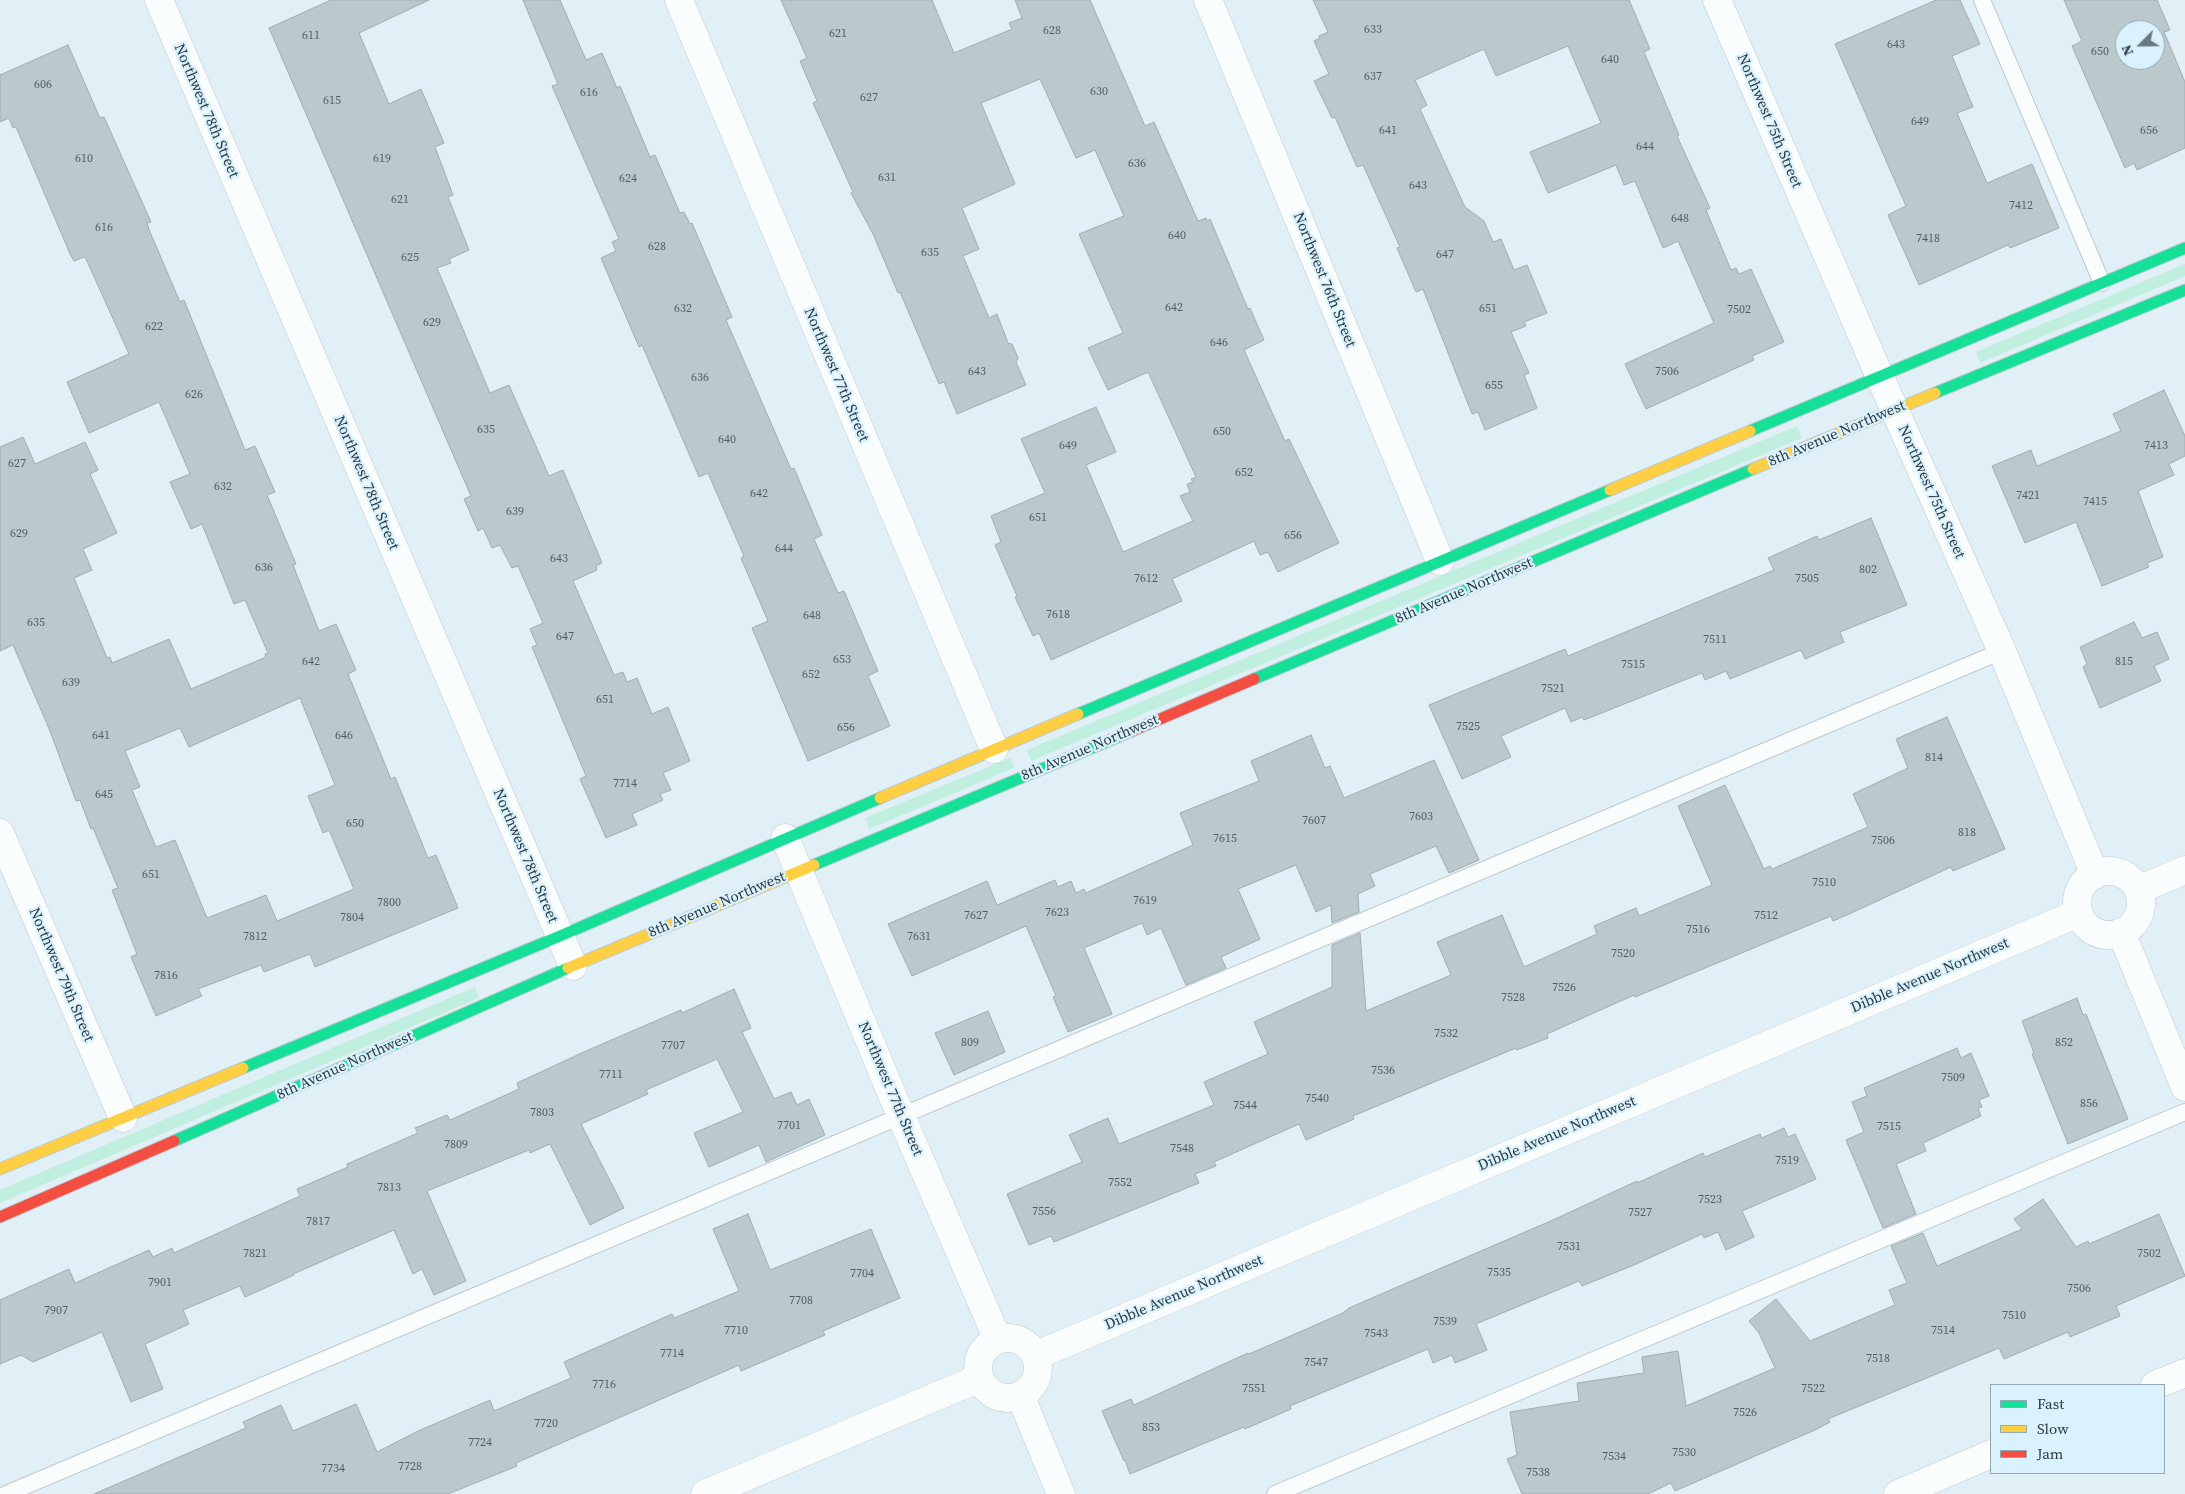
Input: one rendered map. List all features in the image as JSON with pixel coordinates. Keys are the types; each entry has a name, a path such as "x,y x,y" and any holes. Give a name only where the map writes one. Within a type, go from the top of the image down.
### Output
{"main road":[{"path":"0,1169 560,936 994,749 2185,248"},
{"name":"8th Avenue Northwest","path":"0,1217 574,966 1894,410 2185,290"}],"street":[{"name":"Northwest 78th Street","path":"159,0 574,966"},
{"name":"Northwest 77th Street","path":"679,0 994,749"},
{"name":"Northwest 76th Street","path":"1208,0 1440,561"},
{"name":"Northwest 75th Street","path":"1717,0 1894,410 2002,652 2095,874"},
{"name":"Northwest 79th Street","path":"0,833 123,1118"},
{"name":"Northwest 77th Street","path":"785,838 901,1116 998,1340"},
{"path":"2138,890 2185,870"},
{"path":"2109,871 2120,873 2129,877 2138,890 2141,904 2137,917 2134,923 2121,932 2099,933 2088,926 2079,913 2078,896 2082,886 2088,878 2095,874 2109,871"},
{"name":"Dibble Avenue Northwest","path":"1035,1356 2079,913"},
{"path":"2121,932 2185,1087"},
{"path":"1012,1339 1020,1342 1035,1356 1038,1365 1036,1376 1032,1386 1020,1395 1006,1399 996,1396 988,1391 980,1378 978,1365 980,1356 986,1348 998,1340 1012,1339"},
{"path":"2157,1384 2185,1372"},
{"path":"705,1494 980,1378"},
{"path":"1020,1395 1061,1494"},
{"path":"1898,1494 1990,1454"}],"lane":[{"path":"1982,0 2102,283"},
{"path":"6,1494 2002,652"},
{"path":"1275,1494 2185,1112"}],"green space":[{"path":"2185,264 2185,276 1980,363 1976,352"},
{"path":"1797,426 1802,438 1031,761 1027,750"},
{"path":"1010,758 1014,768 869,829 865,818"},
{"path":"475,987 479,998 0,1203 0,1190"}],"building":[{"path":"331,0 429,0 359,33 389,104 421,89 444,143 435,147 453,195 448,197 469,250 449,259 451,263 437,268 490,393 509,385 549,476 563,470 602,563 596,566 597,570 573,581 614,675 623,672 627,682 637,678 652,714 668,707 690,761 663,773 671,790 660,794 663,800 632,814 637,825 606,838 580,779 586,776 532,647 537,645 530,629 543,623 518,566 512,568 500,545 492,548 483,528 478,531 464,499 471,496 269,28"},
{"path":"523,0 560,0 586,60 602,53 617,88 620,86 650,157 655,155 680,213 684,212 690,224 692,223 732,317 726,320 791,469 794,468 822,535 814,539 838,593 844,591 878,671 868,676 890,726 808,761 752,628 768,621 741,558 744,556 708,473 699,477 642,345 639,347 601,258 616,251 612,242 619,239 552,86 558,84"},
{"path":"781,0 932,0 954,53 1012,29 1009,23 1022,18 1015,0 1090,0 1145,126 1154,122 1198,221 1206,218 1207,221 1210,219 1248,309 1250,308 1264,340 1244,350 1285,441 1289,439 1339,543 1278,572 1268,552 1260,555 1254,541 1172,579 1182,601 1051,660 1039,633 1033,636 1015,597 1017,596 995,545 1001,542 991,516 1045,493 1021,439 1096,407 1116,452 1086,465 1123,552 1193,521 1180,496 1190,492 1187,484 1193,482 1191,479 1196,477 1148,372 1108,390 1088,348 1123,333 1079,234 1124,216 1095,150 1076,158 1040,79 981,103 1015,184 962,208 979,249 963,256 989,318 997,314 1008,343 1012,344 1018,358 1016,362 1026,385 957,414 944,382 939,384 900,292 898,293 873,234 851,193 853,192 813,103 817,101 800,61 807,58"},
{"path":"1313,0 1629,0 1650,49 1644,52 1679,135 1677,136 1710,208 1706,210 1731,270 1736,268 1739,274 1751,269 1784,342 1752,356 1754,360 1646,409 1625,364 1714,323 1678,241 1663,248 1635,181 1624,185 1616,165 1548,193 1530,152 1601,123 1568,46 1496,76 1484,49 1415,80 1427,105 1420,109 1465,207 1484,221 1493,242 1501,239 1514,270 1527,265 1547,313 1524,322 1526,326 1511,332 1529,373 1524,375 1537,408 1485,430 1478,412 1472,414 1423,289 1416,292 1397,248 1400,247 1363,165 1357,167 1335,117 1332,118 1314,81 1329,74 1314,41 1320,38 1319,36 1328,32"},
{"path":"1936,0 1960,0 1980,44 1952,56 1973,107 1957,113 1987,183 2032,164 2059,228 2010,248 2008,245 1919,285 1888,215 1906,206 1835,44"},
{"path":"2064,0 2157,0 2170,30 2165,32 2165,20 2115,20 2115,70 2165,70 2165,34 2185,82 2185,148 2137,170 2134,163 2125,168 2072,46 2082,41"},
{"path":"68,45 100,118 104,117 151,222 147,223 150,232 180,302 184,300 245,450 255,446 275,492 267,495 296,564 293,565 319,631 336,624 356,670 348,674 391,779 395,777 428,858 436,855 458,908 315,967 310,954 264,972 261,965 198,989 202,996 156,1016 131,957 137,954 112,890 118,888 93,828 91,829 80,800 76,801 50,731 13,645 0,651 0,447 23,437 35,464 85,442 98,470 90,474 117,533 83,549 92,570 74,578 107,658 110,657 112,663 169,639 191,689 266,657 265,654 268,653 245,600 234,604 202,524 191,529 170,482 190,474 159,402 89,433 67,382 129,354 86,259 84,257 74,261 71,256 16,127 13,128 9,118 0,122 0,75","holes":["300,698 335,785 308,796 323,833 329,830 354,889 277,921 266,895 207,918 175,840 156,847 132,790 140,787 125,751 180,728 189,747"]},
{"path":"2164,390 2185,436 2185,456 2169,464 2174,475 2138,491 2163,557 2147,563 2149,567 2102,586 2076,522 2025,543 1992,466 2031,450 2037,466 2121,431 2113,414"},
{"path":"1871,518 1907,605 1840,632 1844,642 1805,659 1801,650 1730,679 1726,671 1705,680 1702,673 1584,720 1582,717 1571,722 1565,708 1501,736 1511,757 1462,779 1429,705 1565,649 1568,656 1774,570 1768,558 1817,536 1819,540"},
{"path":"2134,622 2142,638 2157,632 2169,659 2154,666 2161,681 2100,708 2083,667 2087,664 2080,647"},
{"path":"1947,717 2005,849 1953,871 1951,867 1833,921 1831,916 1635,997 1634,995 1547,1034 1548,1038 1517,1050 1516,1048 1353,1116 1354,1119 1306,1140 1299,1124 1214,1162 1216,1166 1195,1174 1199,1183 1054,1242 1051,1236 1029,1245 1007,1194 1082,1162 1069,1135 1108,1118 1119,1144 1214,1105 1204,1082 1268,1054 1254,1022 1332,987 1332,945 1360,933 1366,1011 1451,975 1437,942 1502,915 1524,967 1597,934 1594,926 1636,908 1639,916 1712,885 1678,806 1725,785 1764,869 1770,866 1772,869 1868,827 1853,794 1908,768 1896,739"},
{"path":"1311,735 1325,768 1330,766 1344,798 1434,760 1479,860 1449,873 1436,846 1370,874 1375,886 1358,894 1359,912 1332,923 1331,905 1316,912 1296,865 1238,889 1260,939 1221,957 1226,968 1186,985 1161,928 1147,935 1142,923 1084,948 1112,1014 1068,1032 1053,997 1056,996 1026,926 912,976 888,924 987,881 997,905 1055,880 1058,887 1071,881 1076,893 1084,889 1086,893 1193,845 1180,813 1259,781 1251,761"},
{"path":"734,989 751,1028 742,1032 774,1099 791,1092 797,1105 809,1099 825,1135 766,1162 759,1145 709,1167 694,1133 743,1112 717,1059 646,1090 648,1094 581,1124 624,1208 590,1225 550,1144 530,1153 529,1150 427,1191 466,1281 434,1295 422,1269 413,1274 394,1230 245,1297 240,1286 183,1310 189,1324 145,1344 163,1389 131,1402 102,1332 33,1362 21,1355 0,1364 0,1300 69,1269 75,1283 149,1250 153,1257 172,1248 174,1253 300,1196 297,1189 348,1167 347,1164 418,1133 415,1128 447,1115 450,1120 519,1089 517,1083 586,1051 681,1010 682,1013"},
{"path":"2077,998 2083,1015 2086,1014 2128,1119 2068,1144 2032,1054 2034,1053 2022,1021"},
{"path":"988,1011 1005,1052 954,1075 935,1033"},
{"path":"1957,1048 1961,1058 1971,1053 1989,1096 1979,1100 1982,1107 1978,1108 1981,1116 1923,1143 1926,1151 1896,1164 1916,1214 1883,1228 1846,1140 1864,1132 1852,1102 1867,1096 1864,1088"},
{"path":"1784,1128 1788,1137 1795,1134 1816,1179 1742,1211 1754,1237 1726,1250 1718,1232 1704,1238 1702,1234 1582,1286 1579,1281 1476,1324 1487,1350 1455,1363 1452,1355 1433,1363 1428,1349 1290,1406 1291,1409 1245,1429 1244,1427 1130,1474 1102,1411 1131,1399 1134,1405 1248,1353 1343,1313 1349,1308 1703,1153 1705,1157 1760,1134 1762,1138"},
{"path":"2043,1199 2076,1247 2088,1241 2089,1244 2159,1214 2185,1276 2116,1306 2120,1316 2070,1337 2068,1332 2004,1359 1999,1348 1828,1419 1830,1422 1815,1430 1675,1491 1671,1483 1648,1494 1522,1494 1507,1459 1517,1455 1510,1412 1579,1401 1577,1383 1644,1373 1642,1357 1678,1351 1686,1406 1775,1368 1759,1333 1749,1321 1776,1299 1810,1341 1895,1305 1889,1290 1907,1283 1891,1246 1923,1233 1937,1266 2022,1229 2014,1219"},
{"path":"748,1214 770,1270 871,1229 900,1298 823,1331 825,1335 741,1371 739,1365 516,1463 517,1466 448,1494 94,1494 246,1428 243,1422 281,1405 293,1431 356,1404 377,1452 418,1431 490,1400 494,1411 571,1378 564,1362 672,1314 674,1318 739,1291 713,1229"}],"traffic: fast":[{"path":"1750,431 2185,248"},
{"path":"1935,393 2185,290"},
{"path":"1254,679 1753,469"},
{"path":"1078,714 1610,490"},
{"path":"814,865 1132,731"},
{"path":"243,1068 560,936 880,798"},
{"path":"174,1141 568,968"}],"traffic: slow":[{"path":"1753,469 1935,393"},
{"path":"1610,490 1750,431"},
{"path":"880,798 1078,714"},
{"path":"568,968 814,865"},
{"path":"0,1169 243,1068"}],"traffic: jam":[{"path":"1132,731 1254,679"},
{"path":"0,1217 174,1141"}]}
